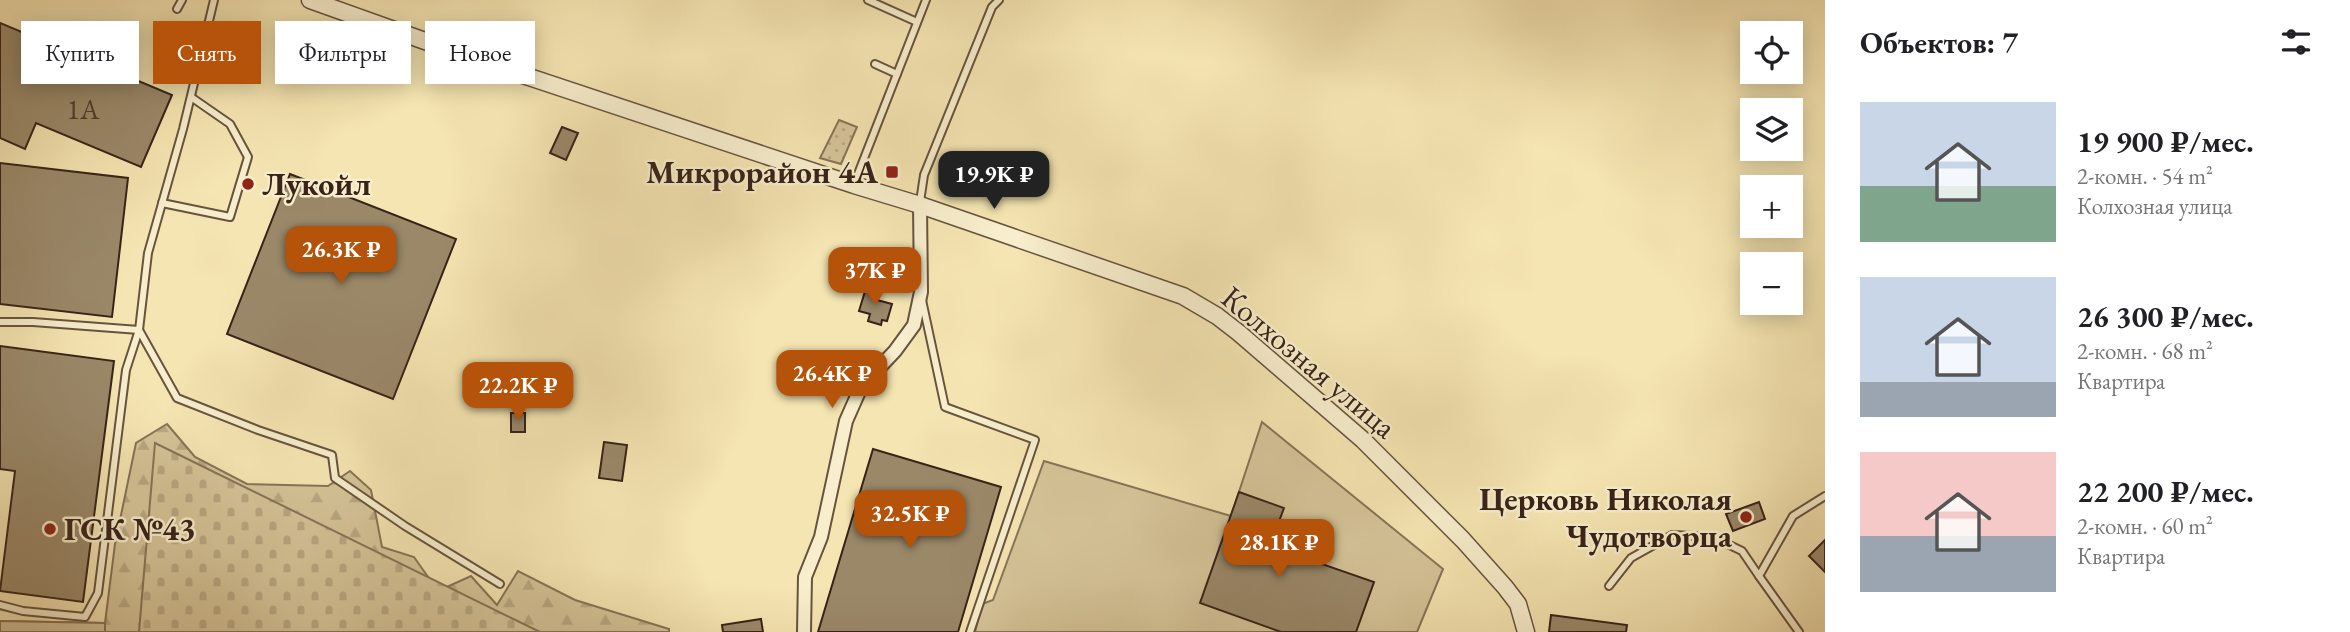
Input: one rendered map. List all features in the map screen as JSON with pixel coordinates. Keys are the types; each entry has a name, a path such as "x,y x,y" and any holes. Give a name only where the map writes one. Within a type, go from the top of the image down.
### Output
{"street":[{"name":"Колхозная улица","path":"310,0 481,61 1164,288 1217,316 1319,401 1463,540 1512,596 1523,616 1526,632"},
{"path":"804,632 805,577 821,537 846,421 861,387 895,351 914,324 921,292 920,205"}],"lane":[{"path":"177,9 182,0"},
{"path":"0,605 23,611 85,617 98,593 126,370 139,330 148,253 191,97 214,0"},
{"path":"868,0 917,22"},
{"path":"853,186 926,0"},
{"path":"920,205 924,175 995,2"},
{"path":"875,64 897,74"},
{"path":"162,202 230,217 248,157 230,124 191,97"},
{"path":"921,292 945,407 1035,440 970,632"},
{"path":"0,322 139,330"},
{"path":"139,330 177,398 332,455 335,478 405,526 500,584"},
{"path":"1759,576 1793,516 1825,496"},
{"path":"1609,586 1631,558 1672,535 1713,537 1742,551 1799,632"}],"green space":[{"path":"839,120 857,127 841,164 820,158"},
{"path":"1262,422 1443,569 1417,632 975,632 982,604 993,600 1044,461 1231,516"},
{"path":"167,424 195,457 247,484 328,486 350,471 371,490 382,547 414,557 438,591 471,576 497,605 518,571 575,600 669,629 669,632 0,632 0,621 105,623 115,544 136,443"},
{"path":"155,443 540,632 139,632"},
{"path":"0,621 105,623 105,632 0,632"}],"building":[{"path":"0,23 21,32 21,84 139,84 139,81 172,95 141,167 36,123 25,149 0,138"},
{"path":"562,127 578,133 566,160 550,153"},
{"path":"0,163 128,178 112,317 0,304"},
{"path":"290,174 456,239 393,399 227,334"},
{"path":"866,288 879,292 877,300 892,304 887,321 882,320 881,325 868,321 870,314 859,311"},
{"name":"ГСК №43","path":"0,346 114,361 83,602 0,591 15,471 0,469"},
{"path":"795,362 814,373 804,393 785,382"},
{"path":"511,413 525,413 525,432 511,432"},
{"path":"604,442 627,445 622,481 599,478"},
{"path":"873,449 1001,487 958,632 818,632"},
{"path":"1239,492 1284,508 1270,546 1374,582 1356,632 1281,632 1200,603"},
{"name":"Церковь Николая Чудотворца","path":"1759,502 1765,519 1733,531 1726,514"},
{"path":"1825,540 1825,572 1809,556"},
{"path":"1551,615 1627,625 1626,632 1549,632"},
{"path":"761,619 763,632 723,632 722,625"}],"place":[{"name":"Микрорайон 4А","path":"892,172"},
{"name":"Лукойл","path":"248,184"},
{"name":"Церковь Николая Чудотворца","path":"1746,517"},
{"name":"ГСК №43","path":"50,529"}]}
